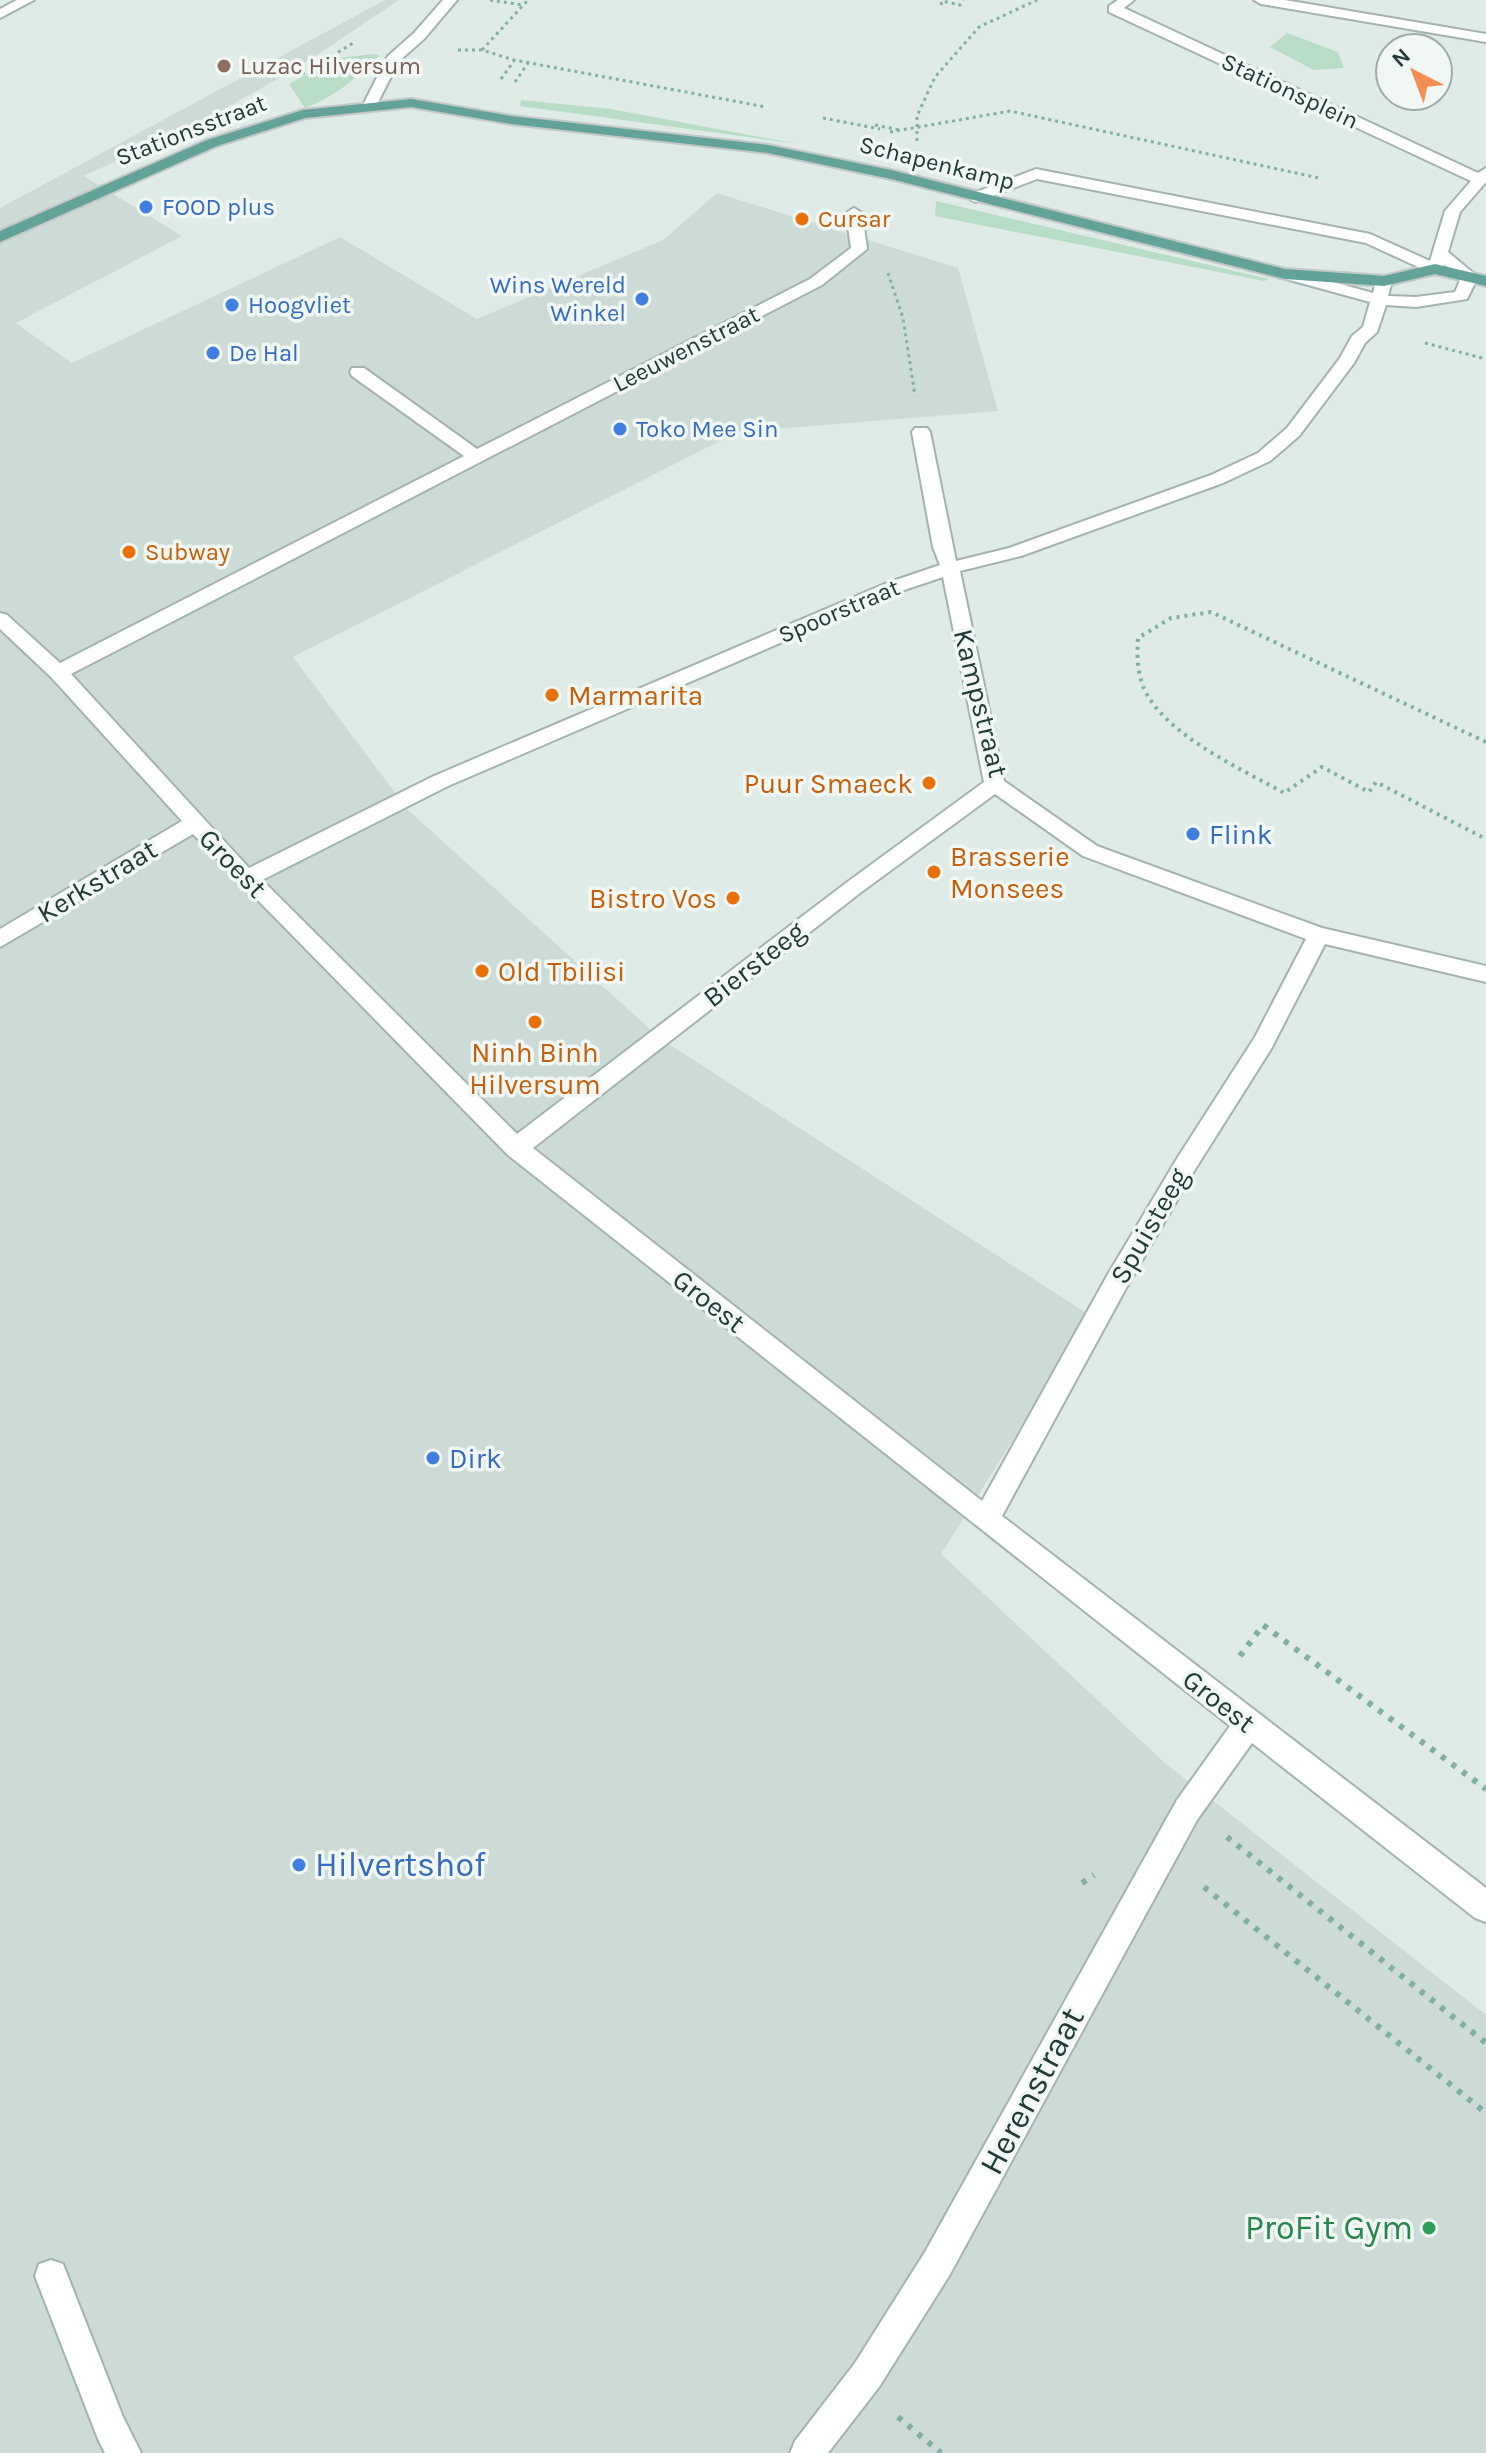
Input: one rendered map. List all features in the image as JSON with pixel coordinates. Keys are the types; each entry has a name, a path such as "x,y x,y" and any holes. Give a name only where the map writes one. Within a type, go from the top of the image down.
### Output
{"main road":[{"name":"Schapenkamp","path":"370,105 411,103 511,120 768,149 1285,274 1384,281 1435,269 1478,279"},
{"name":"Stationsstraat","path":"0,237 212,143 303,114 370,105"}],"street":[{"path":"0,14 27,0"},
{"path":"370,105 393,59 419,36 450,0"},
{"path":"976,197 1036,174 1370,239 1435,269 1453,211 1483,176 1443,162 1409,162 1130,27 1137,20 1114,9 1127,0"},
{"path":"1261,0 1486,38"},
{"name":"Leeuwenstraat","path":"58,672 816,282 859,249 854,213"},
{"path":"1285,274 1380,302 1436,303 1461,296 1478,279 1439,252"},
{"name":"Spoorstraat","path":"247,878 441,781 894,587 950,568 1015,552 1217,479 1264,457 1293,432 1348,359 1358,340 1371,329 1384,281"},
{"path":"358,372 426,418 476,457"},
{"name":"Kampstraat","path":"921,432 942,547 950,568 995,784 1090,851 1319,935 1486,974"},
{"name":"Groest","path":"0,619 58,672 247,878 516,1148 986,1520 1486,1907"},
{"name":"Biersteeg","path":"516,1148 853,888 995,784"},
{"name":"Kerkstraat","path":"0,939 195,823"},
{"name":"Spuisteeg","path":"986,1520 1116,1283 1186,1164 1263,1043 1319,935"},
{"name":"Herenstraat","path":"807,2453 867,2375 937,2264 1187,1810 1249,1724"},
{"path":"51,2276 110,2427 124,2453"}],"path":[{"path":"489,0 523,5"},
{"path":"528,0 482,50 514,60 771,108"},
{"path":"941,5 942,1 960,5 963,0"},
{"path":"1037,0 979,27 935,77 917,116 917,129 1010,111 1319,178"},
{"name":"Schapenkamp","path":"816,116 904,131 917,129"},
{"path":"885,262 903,318 921,432"},
{"path":"1486,742 1211,612 1171,618 1138,638 1138,672 1150,699 1187,735 1284,793 1322,767 1369,792 1376,782 1486,839"},
{"path":"1210,1693 1263,1625 1486,1789"},
{"path":"1187,1810 1228,1838 1486,2043"},
{"path":"1204,1887 1486,2113"},
{"path":"897,2417 941,2453"}],"shaded area":[{"path":"385,0 399,0 299,67 210,117 84,176 182,236 16,323 72,363 340,237 477,319 663,240 717,193 958,268 998,411 738,432 293,657 408,810 661,1039 1091,1316 941,1554 1165,1763 1486,2015 1486,2453 0,2453 0,208"}],"green space":[{"path":"1287,33 1338,52 1344,68 1314,70 1270,47"},
{"path":"379,56 345,86 305,108 289,84 337,58"},
{"path":"521,100 611,109 798,144 520,106"},
{"path":"936,201 1269,279 1264,281 935,216"}],"place":[{"name":"Luzac Hilversum","path":"224,66"},
{"name":"FOOD plus","path":"146,207"},
{"name":"Cursar","path":"802,219"},
{"name":"Wins Wereld Winkel","path":"642,299"},
{"name":"Hoogvliet","path":"232,305"},
{"name":"De Hal","path":"213,353"},
{"name":"Toko Mee Sin","path":"620,429"},
{"name":"Subway","path":"129,552"},
{"name":"Marmarita","path":"552,695"},
{"name":"Puur Smaeck","path":"929,783"},
{"name":"Flink","path":"1193,834"},
{"name":"Brasserie Monsees","path":"934,872"},
{"name":"Bistro Vos","path":"733,898"},
{"name":"Old Tbilisi","path":"482,971"},
{"name":"Ninh Binh Hilversum","path":"535,1022"},
{"name":"Dirk","path":"433,1458"},
{"name":"Hilvertshof","path":"299,1865"},
{"name":"ProFit Gym","path":"1429,2228"}]}
